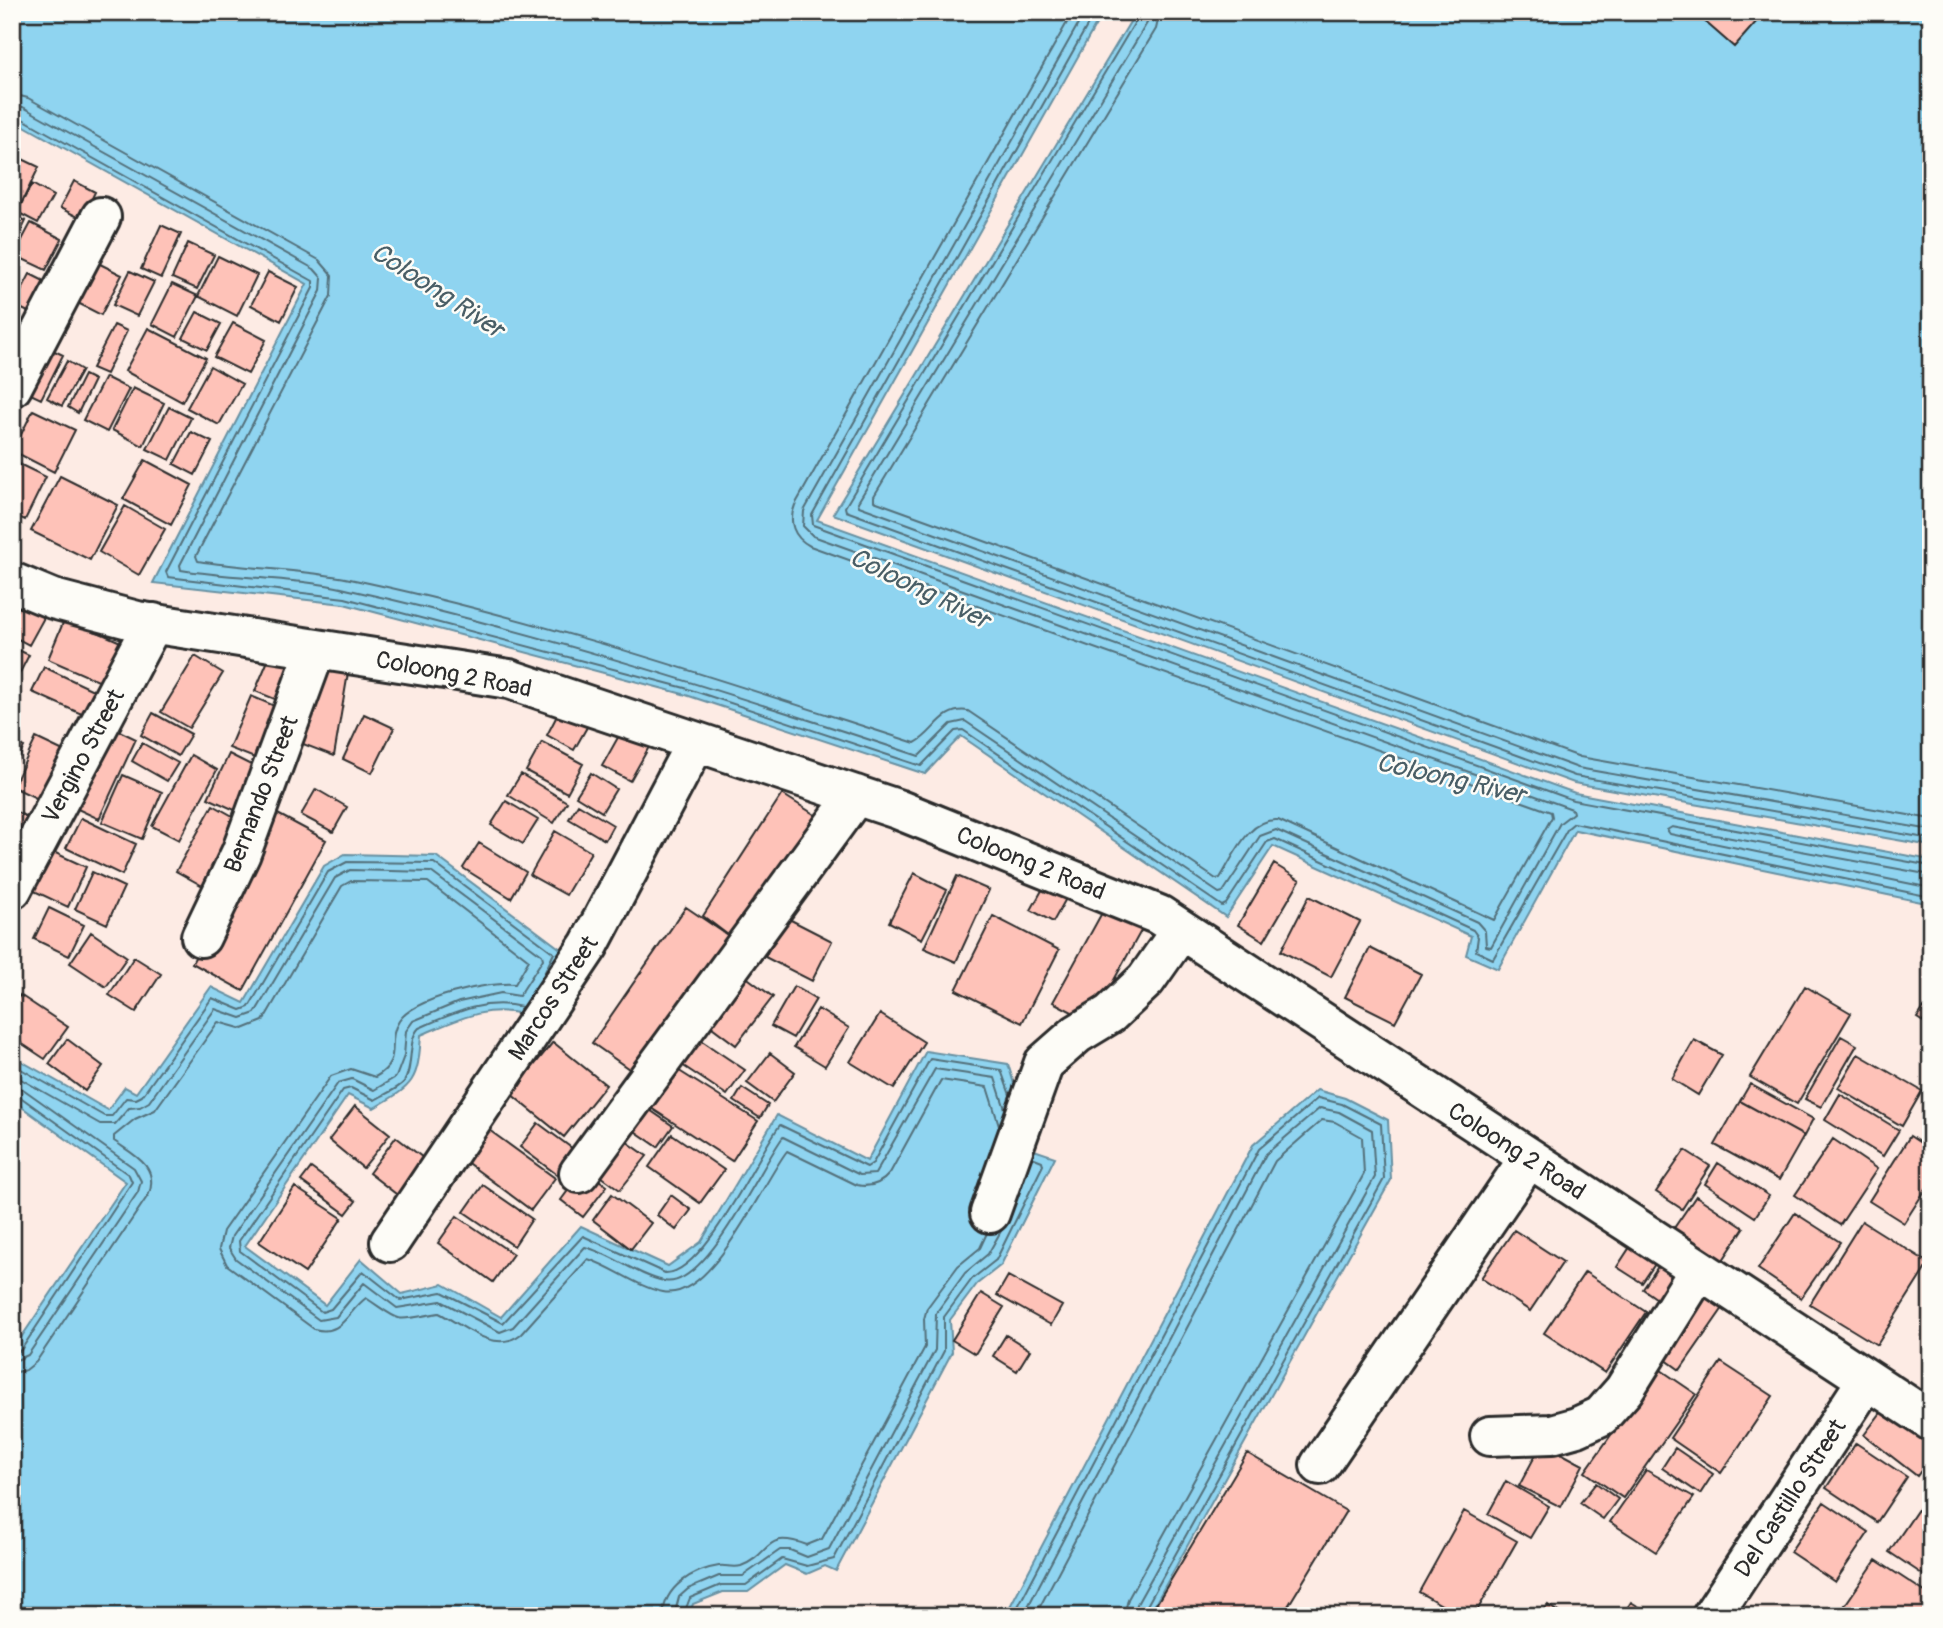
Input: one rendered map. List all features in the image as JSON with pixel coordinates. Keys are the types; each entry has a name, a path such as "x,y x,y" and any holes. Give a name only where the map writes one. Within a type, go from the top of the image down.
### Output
{"street":[{"path":"12,387 101,217"},
{"name":"Coloong 2 Road","path":"12,582 53,598 153,623 509,680 897,808 1159,915 1931,1421"},
{"name":"Vergino Street","path":"12,889 153,623"},
{"name":"Bernando Street","path":"201,937 241,853 316,649"},
{"name":"Marcos Street","path":"390,1242 589,945 696,742"},
{"path":"579,1173 856,795"},
{"path":"990,1213 1044,1063 1077,1034 1110,1014 1146,980 1181,930"},
{"path":"1320,1465 1529,1158"},
{"path":"1490,1436 1552,1434 1601,1416 1624,1390 1699,1270"},
{"name":"Del Castillo Street","path":"1713,1616 1867,1380"}],"water":[{"name":"Coloong River","path":"12,12 1103,12 817,520 1575,793 1931,860 1931,904 1575,830 1498,969 1466,955 1471,936 1273,846 1226,917 961,736 925,774 683,694 344,604 153,583 307,284 12,119"},
{"path":"1136,12 1931,12 1931,846 1574,783 833,514"},
{"path":"345,854 436,856 566,953 527,1015 485,1012 421,1035 415,1073 398,1094 374,1108 348,1095 245,1246 325,1305 361,1259 402,1294 443,1284 501,1317 581,1226 668,1266 701,1242 777,1115 867,1161 926,1051 1008,1064 1034,1150 1055,1157 1001,1265 977,1284 950,1320 952,1352 836,1571 825,1566 807,1574 785,1565 748,1592 723,1592 693,1604 689,1616 12,1616 12,1351 126,1182 12,1100 12,1056 108,1110 125,1087 136,1093 211,987 244,1003 324,866"},
{"path":"1317,1090 1345,1098 1388,1120 1391,1180 1150,1613 1153,1616 1005,1616 1253,1145"}],"building":[{"path":"1694,12 1765,12 1734,47"},
{"path":"12,154 39,167 17,212 12,210"},
{"path":"74,181 95,192 82,219 60,208"},
{"path":"32,184 53,196 38,223 17,212"},
{"path":"12,214 26,221 12,250"},
{"path":"31,223 62,239 46,270 14,255"},
{"path":"161,225 181,234 161,278 141,269"},
{"path":"188,243 214,255 197,289 172,278"},
{"path":"218,256 257,275 237,316 198,296"},
{"path":"94,261 122,275 101,315 72,300"},
{"path":"130,271 154,282 137,316 113,305"},
{"path":"268,272 298,287 281,321 251,305"},
{"path":"30,274 54,286 38,317 14,305"},
{"path":"172,284 198,296 177,337 152,324"},
{"path":"197,312 221,324 207,350 183,338"},
{"path":"233,323 266,340 248,374 214,357"},
{"path":"114,325 127,331 106,374 92,368"},
{"path":"148,328 206,358 182,402 125,371"},
{"path":"42,345 63,355 41,399 20,389"},
{"path":"67,361 82,370 62,406 47,398"},
{"path":"210,366 242,384 219,425 187,408"},
{"path":"84,375 94,380 78,413 68,407"},
{"path":"105,377 129,389 107,432 83,420"},
{"path":"133,388 164,403 143,446 112,430"},
{"path":"169,407 191,418 170,460 147,449"},
{"path":"33,410 75,430 54,472 13,451"},
{"path":"191,432 212,442 195,475 174,464"},
{"path":"145,460 192,485 171,525 123,499"},
{"path":"17,463 46,477 25,520 12,514 12,473"},
{"path":"60,476 118,505 90,560 31,531"},
{"path":"125,506 165,529 139,575 99,552"},
{"path":"12,595 46,614 29,645 12,636"},
{"path":"65,618 130,646 112,687 48,659"},
{"path":"12,647 29,655 12,688"},
{"path":"272,651 303,663 287,704 255,691"},
{"path":"195,656 223,673 189,728 161,712"},
{"path":"323,657 349,667 334,756 290,739"},
{"path":"44,667 106,696 95,720 32,692"},
{"path":"251,696 284,710 262,761 229,748"},
{"path":"563,704 591,720 574,750 547,735"},
{"path":"153,713 191,734 178,756 141,735"},
{"path":"364,714 394,728 372,773 343,759"},
{"path":"626,723 654,738 630,781 602,766"},
{"path":"109,726 136,739 99,819 71,806"},
{"path":"36,738 76,757 53,806 13,787"},
{"path":"12,742 24,747 12,770"},
{"path":"542,742 583,764 567,793 526,771"},
{"path":"142,743 178,763 167,781 132,761"},
{"path":"229,754 259,769 239,812 208,798"},
{"path":"191,755 217,770 179,840 152,826"},
{"path":"591,773 616,789 602,812 576,796"},
{"path":"521,774 567,802 554,823 508,795"},
{"path":"123,775 162,792 142,839 102,822"},
{"path":"316,789 347,807 333,832 301,815"},
{"path":"782,794 820,818 736,941 703,916"},
{"path":"506,801 538,820 523,844 491,825"},
{"path":"578,804 613,825 605,840 569,819"},
{"path":"213,805 245,823 208,889 176,871"},
{"path":"12,810 40,823 12,862"},
{"path":"274,812 326,840 243,991 192,963"},
{"path":"81,818 136,844 122,875 66,848"},
{"path":"555,831 591,852 566,895 530,875"},
{"path":"479,843 526,872 511,898 463,868"},
{"path":"49,850 86,867 68,907 30,889"},
{"path":"1274,864 1300,880 1264,941 1238,925"},
{"path":"92,872 124,887 107,924 75,909"},
{"path":"914,873 947,890 922,939 889,922"},
{"path":"957,876 989,890 956,962 924,948"},
{"path":"1046,883 1068,895 1053,922 1031,910"},
{"path":"1309,896 1360,922 1331,977 1281,951"},
{"path":"686,907 736,941 642,1078 592,1043"},
{"path":"49,908 84,925 69,956 34,939"},
{"path":"1104,909 1142,929 1091,1022 1053,1002"},
{"path":"993,916 1059,950 1022,1023 956,990"},
{"path":"785,917 832,941 812,981 765,957"},
{"path":"91,932 127,957 106,987 70,963"},
{"path":"1370,948 1421,974 1395,1022 1345,997"},
{"path":"134,957 161,974 136,1012 109,995"},
{"path":"745,976 773,997 736,1045 708,1024"},
{"path":"794,986 816,999 793,1038 771,1026"},
{"path":"1805,986 1851,1013 1797,1104 1750,1077"},
{"path":"20,995 68,1027 45,1059 12,1037 12,1007"},
{"path":"1931,998 1931,1027 1917,1018"},
{"path":"818,1009 849,1028 825,1066 794,1047"},
{"path":"880,1014 924,1042 894,1089 850,1062"},
{"path":"693,1035 745,1070 727,1095 676,1061"},
{"path":"1841,1036 1857,1045 1821,1107 1805,1099"},
{"path":"67,1039 103,1066 85,1091 49,1064"},
{"path":"1694,1040 1722,1055 1698,1095 1672,1079"},
{"path":"553,1042 606,1085 564,1137 511,1094"},
{"path":"770,1053 795,1072 773,1102 747,1083"},
{"path":"1858,1054 1922,1091 1902,1126 1838,1088"},
{"path":"673,1067 758,1121 732,1161 648,1106"},
{"path":"1750,1084 1813,1119 1804,1136 1740,1101"},
{"path":"742,1088 768,1105 760,1118 734,1101"},
{"path":"1840,1094 1899,1130 1883,1156 1825,1120"},
{"path":"1740,1101 1804,1136 1779,1180 1715,1145"},
{"path":"641,1104 673,1126 658,1147 626,1125"},
{"path":"355,1106 390,1134 363,1168 329,1140"},
{"path":"538,1123 577,1152 559,1176 520,1147"},
{"path":"489,1130 555,1178 531,1210 465,1161"},
{"path":"613,1132 647,1156 620,1190 587,1166"},
{"path":"672,1134 724,1170 700,1203 649,1167"},
{"path":"1910,1136 1931,1150 1931,1181 1904,1223 1869,1201"},
{"path":"396,1137 427,1161 400,1197 369,1173"},
{"path":"1833,1139 1877,1169 1840,1225 1795,1195"},
{"path":"1685,1150 1710,1166 1682,1209 1656,1192"},
{"path":"1718,1163 1769,1196 1755,1217 1705,1184"},
{"path":"311,1168 356,1201 346,1214 301,1181"},
{"path":"584,1169 607,1186 583,1217 561,1200"},
{"path":"483,1185 532,1219 514,1246 464,1212"},
{"path":"295,1187 342,1218 305,1273 259,1242"},
{"path":"612,1194 651,1223 631,1249 593,1220"},
{"path":"671,1195 691,1210 676,1230 657,1215"},
{"path":"1696,1196 1744,1228 1721,1263 1672,1231"},
{"path":"1795,1213 1840,1242 1801,1298 1758,1269"},
{"path":"457,1216 513,1254 493,1282 438,1243"},
{"path":"1862,1221 1929,1263 1877,1345 1810,1304"},
{"path":"1514,1230 1563,1262 1530,1311 1481,1278"},
{"path":"1632,1244 1657,1261 1642,1283 1617,1267"},
{"path":"1661,1262 1681,1276 1663,1303 1643,1289"},
{"path":"1585,1272 1646,1312 1605,1373 1544,1333"},
{"path":"1008,1276 1062,1306 1051,1325 997,1295"},
{"path":"981,1293 1004,1307 975,1354 952,1340"},
{"path":"1705,1295 1723,1308 1680,1370 1662,1357"},
{"path":"1006,1335 1030,1350 1017,1371 993,1356"},
{"path":"1721,1362 1773,1396 1721,1473 1670,1438"},
{"path":"1658,1368 1696,1394 1623,1498 1585,1472"},
{"path":"1886,1406 1931,1439 1931,1457 1917,1476 1864,1435"},
{"path":"1542,1443 1583,1465 1561,1507 1519,1486"},
{"path":"1856,1443 1907,1477 1877,1522 1826,1488"},
{"path":"1675,1448 1713,1474 1700,1494 1662,1468"},
{"path":"1247,1453 1346,1511 1282,1616 1166,1616 1154,1608"},
{"path":"1646,1470 1694,1497 1656,1552 1610,1522"},
{"path":"1506,1481 1549,1506 1530,1538 1488,1514"},
{"path":"1596,1483 1618,1499 1603,1519 1580,1503"},
{"path":"1824,1502 1869,1532 1835,1582 1790,1552"},
{"path":"1919,1508 1931,1516 1931,1580 1889,1552"},
{"path":"1464,1511 1517,1541 1474,1616 1461,1616 1419,1592"},
{"path":"1876,1560 1931,1596 1931,1605 1923,1616 1861,1616 1845,1605"},
{"path":"1631,1602 1654,1616 1622,1616"},
{"path":"1548,1605 1564,1616 1540,1616"}]}
